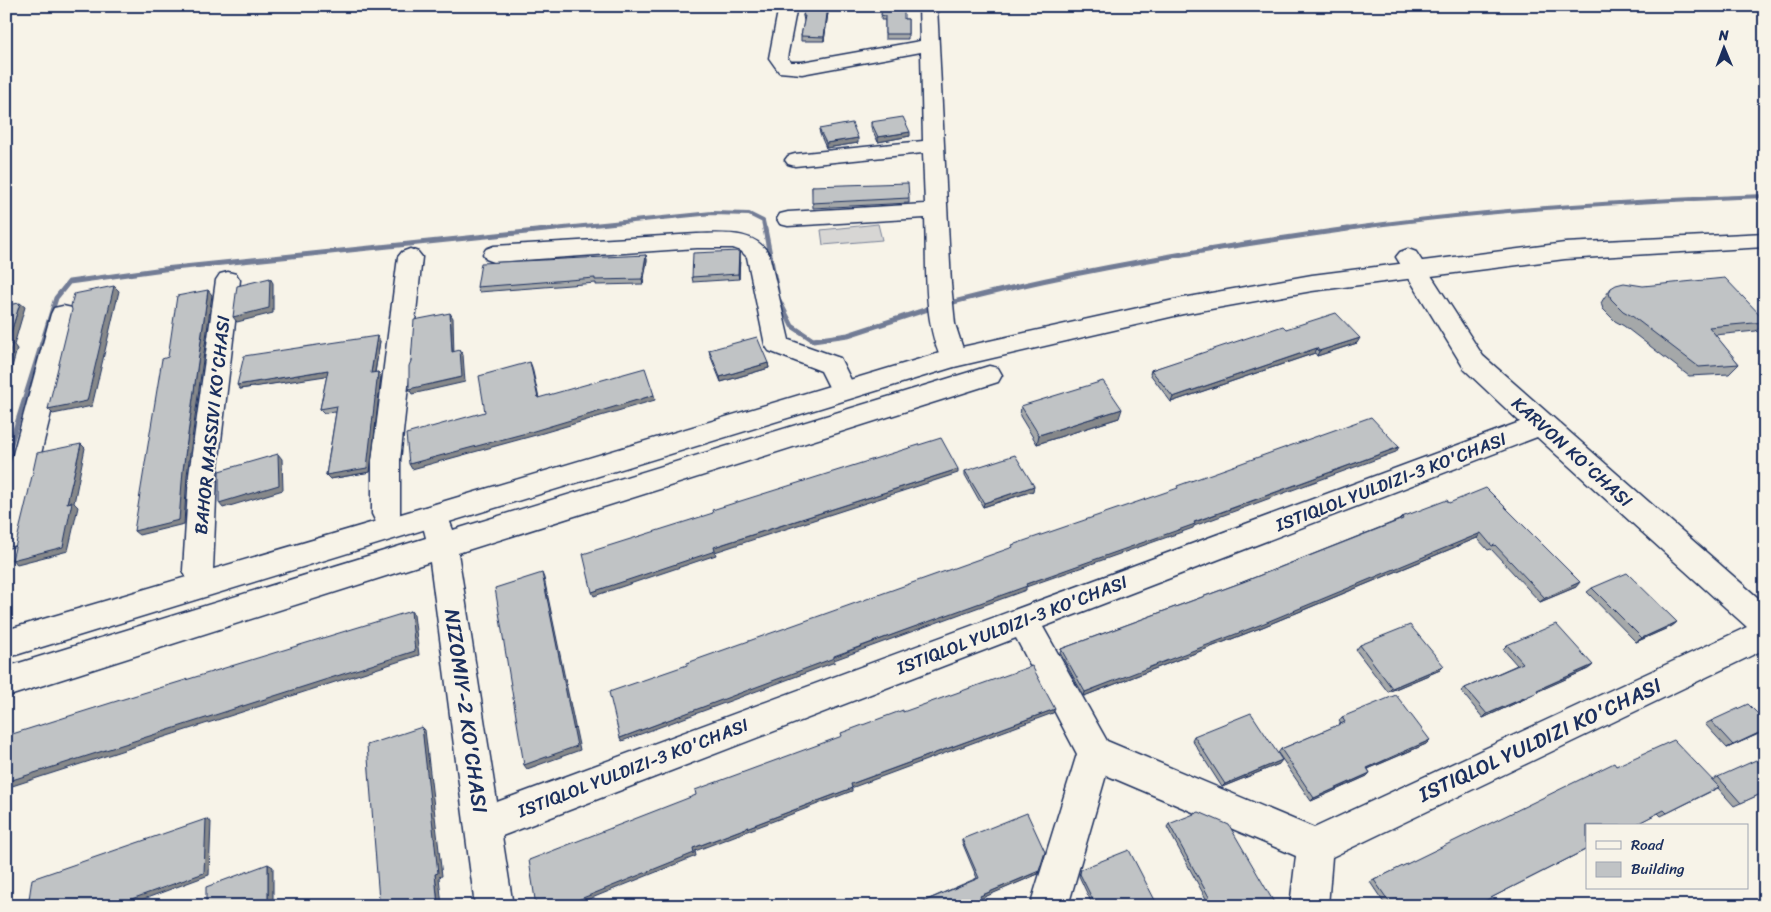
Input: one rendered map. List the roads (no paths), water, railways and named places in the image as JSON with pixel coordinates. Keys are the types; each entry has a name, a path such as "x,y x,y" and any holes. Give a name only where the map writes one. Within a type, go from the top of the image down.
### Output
{"street":[{"path":"788,6 778,58 786,68 802,68 930,45"},
{"path":"928,6 939,284 943,324 951,352"},
{"path":"795,160 934,146"},
{"path":"788,219 936,210"},
{"path":"6,627 838,380 951,352 1229,297 1527,242 1765,228"},
{"path":"1412,263 1565,251 1765,240"},
{"path":"494,254 697,241 735,241 749,246 758,254 778,345 831,365 838,380"},
{"path":"386,514 386,460 410,257"},
{"name":"KARVON KO'CHASI","path":"1412,263 1474,363 1765,624"},
{"name":"BAHOR MASSIVI KO'CHASI","path":"198,570 203,475 228,280"},
{"path":"6,536 63,314"},
{"path":"6,682 951,352"},
{"path":"6,644 439,530 989,375"},
{"name":"ISTIQLOL YULDIZI-3 KO'CHASI","path":"483,825 1541,425"},
{"name":"NIZOMIY-2 KO'CHASI","path":"439,530 494,906"},
{"path":"1023,621 1095,752 1315,846 1309,906"},
{"name":"ISTIQLOL YULDIZI KO'CHASI","path":"1315,846 1765,634"},
{"path":"1049,906 1095,752"}],"waterway":[{"path":"1340,230 1552,207 1765,196"},
{"path":"544,230 712,213 749,214 763,221 765,230"},
{"path":"6,459 56,298 69,282 164,269 556,229"},
{"path":"765,229 777,291"},
{"path":"946,304 1046,280 1146,260 1348,229"},
{"path":"779,300 792,326 813,340 848,335 934,307"}]}
